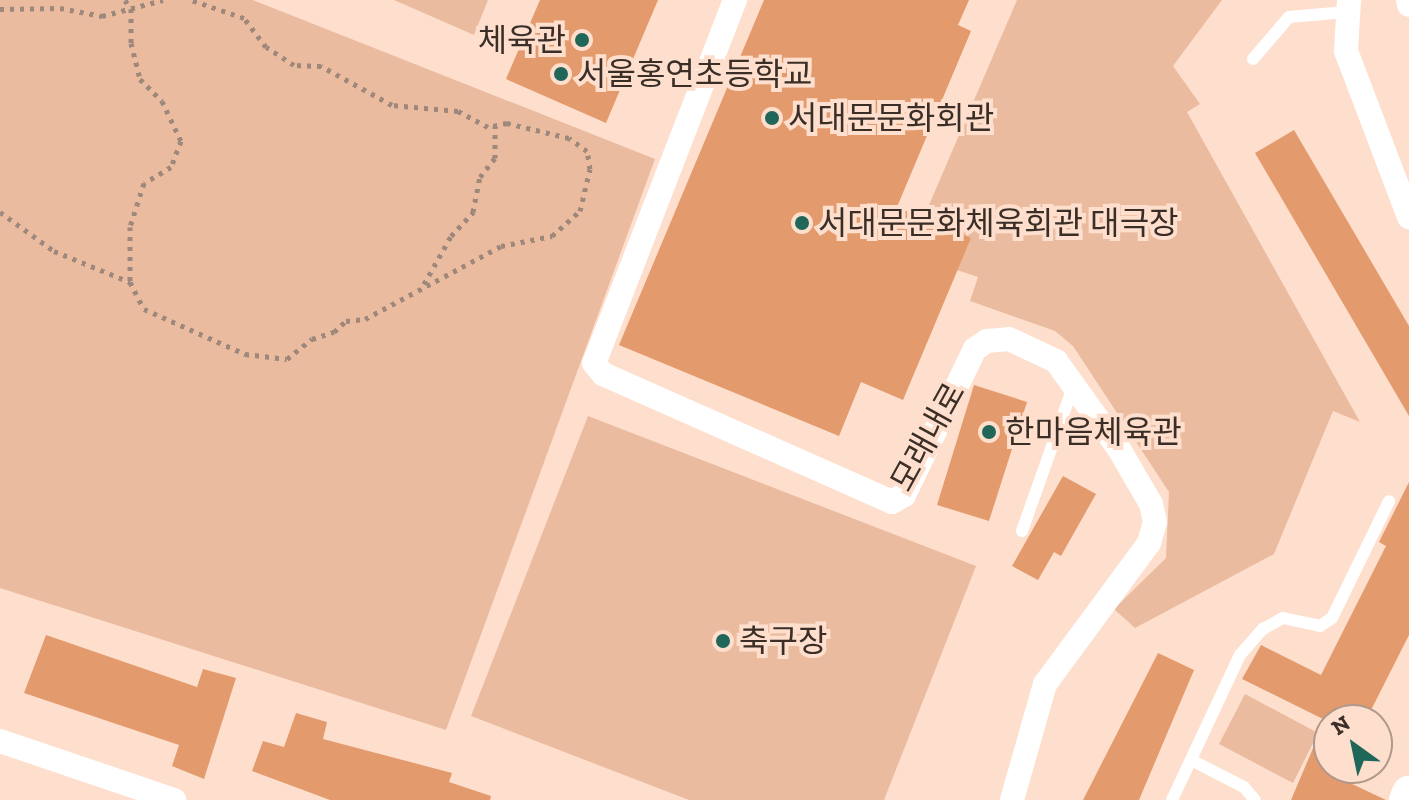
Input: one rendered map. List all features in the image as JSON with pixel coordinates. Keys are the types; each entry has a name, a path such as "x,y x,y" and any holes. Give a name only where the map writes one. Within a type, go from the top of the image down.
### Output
{"main road":[{"path":"1406,800 1409,793"}],"street":[{"name":"모래내로","path":"735,0 594,355 595,367 892,502 904,495 981,344 1009,339 1036,348 1074,384 1148,498 1155,522 1149,543 1045,684 1012,800"},
{"path":"1348,6 1346,51 1398,158 1409,217"},
{"path":"0,741 174,800"}],"lane":[{"path":"1253,59 1289,17 1348,6"},
{"path":"1022,531 1074,384"},
{"path":"1172,800 1240,655 1257,635 1283,618 1320,626 1332,618 1389,501"},
{"path":"1191,760 1244,787 1255,800"}],"path":[{"path":"125,0 131,9 131,43 140,79 162,101 181,141 171,167 154,173 138,198 130,227 130,282 144,309 245,354 287,359 312,339 334,332 346,321 365,319 423,285 473,266 501,246 552,236 580,211 590,169 587,151 569,138 507,123 495,126 458,111 392,105 321,66 294,65 266,47 244,18 191,0"},
{"path":"0,9 60,8 102,16 163,0"},
{"path":"423,285 451,236 473,212 480,177 495,158 495,126"},
{"path":"0,212 54,251 130,282"}],"shaded area":[{"path":"0,0 253,0 655,159 446,730 0,588"},
{"path":"394,0 488,0 474,35"},
{"path":"1017,0 1222,0 1173,66 1200,104 1187,112 1360,422 1333,411 1274,554 1135,628 1114,609 1166,558 1169,492 1073,346 1055,331 970,301 978,277 908,254"},
{"name":"축구장","path":"588,416 976,566 884,800 689,800 471,716"},
{"path":"1245,694 1313,730 1313,743 1293,783 1219,744"}],"building":[{"name":"체육관","path":"540,0 658,0 606,123 506,79"},
{"name":"서대문문화체육회관 대극장","path":"764,0 969,0 958,25 971,31 897,207 971,238 903,400 861,382 839,436 619,345"},
{"path":"1294,130 1409,326 1409,416 1255,153"},
{"name":"한마음체육관","path":"974,385 1027,402 989,521 937,505"},
{"path":"1063,476 1096,494 1061,556 1054,552 1038,580 1012,566"},
{"path":"1409,482 1409,635 1374,704 1313,704 1313,714 1242,679 1261,645 1321,675 1386,546 1379,542"},
{"path":"46,635 197,687 203,669 236,678 204,779 172,766 179,745 24,693"},
{"path":"1158,653 1194,670 1139,800 1083,800"},
{"path":"296,713 327,722 323,739 452,773 449,782 491,796 490,800 330,800 252,771 263,741 284,747"},
{"path":"1313,748 1313,784 1352,784 1386,800 1291,800"}],"place":[{"name":"체육관","path":"582,40"},
{"name":"서울홍연초등학교","path":"561,74"},
{"name":"서대문문화회관","path":"772,118"},
{"name":"서대문문화체육회관 대극장","path":"802,223"},
{"name":"한마음체육관","path":"989,432"},
{"name":"축구장","path":"723,641"}]}
